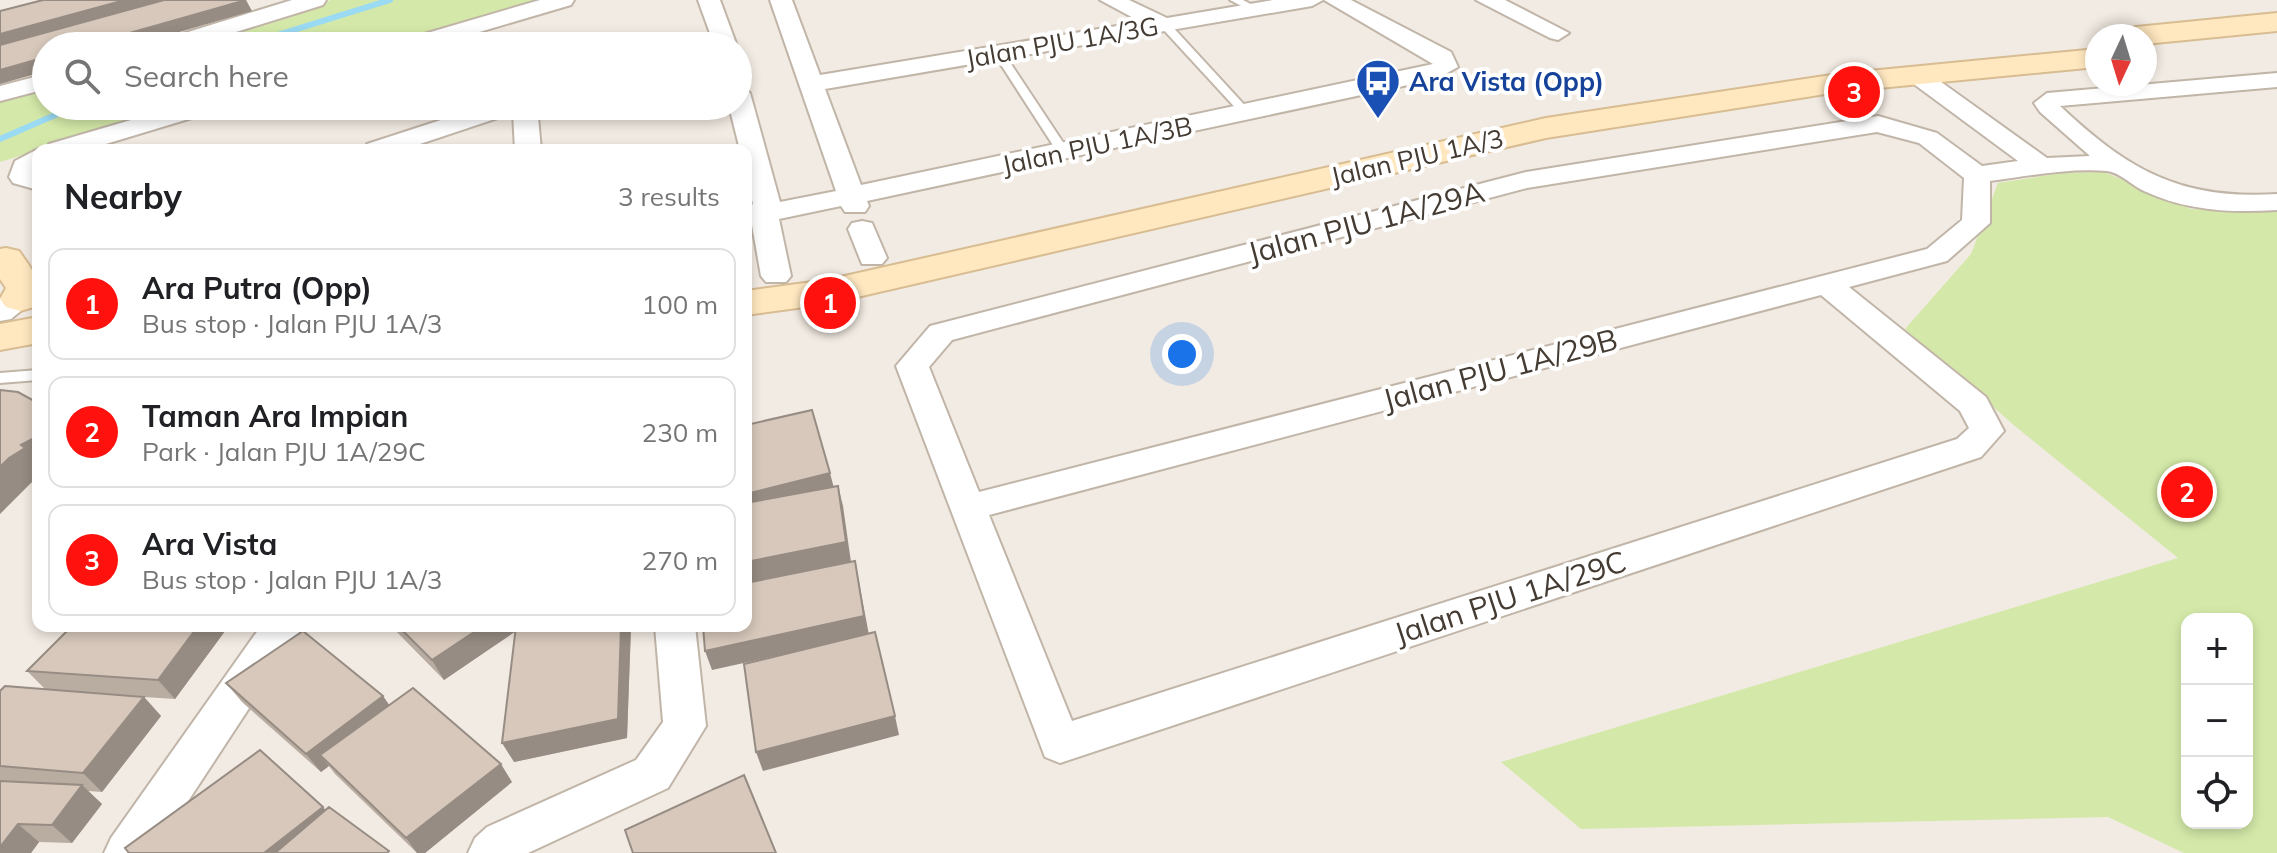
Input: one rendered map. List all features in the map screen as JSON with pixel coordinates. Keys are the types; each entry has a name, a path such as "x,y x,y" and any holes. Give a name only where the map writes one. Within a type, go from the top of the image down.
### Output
{"street":[{"path":"473,32 563,0"},
{"path":"709,0 721,32"},
{"path":"1111,0 1165,25"},
{"name":"Jalan PJU 1A/3G","path":"811,84 1312,0"},
{"name":"Jalan PJU 1A/3B","path":"765,212 860,223 1064,153 1436,72 1446,67 1443,57 1335,0"},
{"path":"1487,0 1558,33"},
{"path":"211,32 309,1"},
{"path":"788,1 811,84 860,223"},
{"path":"2157,34 2277,22"},
{"name":"Jalan PJU 1A/3","path":"773,276 860,223 1524,110 1858,61 2085,40"},
{"path":"2157,53 2277,43"},
{"name":"Jalan PJU 1A/3","path":"752,302 827,292 1546,128 1915,74 2085,59"},
{"path":"1915,74 2041,166"},
{"path":"2277,80 2056,98 2046,103 2052,112 2113,163 2186,199 2229,206 2277,202"},
{"path":"0,94 32,85"},
{"path":"78,144 159,120"},
{"path":"394,144 467,120"},
{"path":"526,120 528,144"},
{"path":"744,120 750,144"},
{"name":"Jalan PJU 1A/29A","path":"967,508 912,366 941,333 1526,180 1878,124 1928,138 1977,175"},
{"path":"752,155 765,212 773,276"},
{"path":"1977,175 2041,166 2113,163"},
{"name":"Jalan PJU 1A/29B","path":"967,508 1937,255 1976,223 1977,175"},
{"name":"Jalan PJU 1A/29C","path":"967,508 1060,744 1969,448 1987,431 1974,405 1827,284"},
{"path":"0,337 17,290"},
{"path":"127,853 279,632"},
{"path":"491,853 503,842 652,774 685,726 676,632"}],"lane":[{"path":"1235,0 1257,10"},
{"path":"1165,25 1246,113"},
{"path":"999,54 1064,153"},
{"path":"0,378 32,375"}],"green space":[{"path":"330,0 537,0 431,32 234,32 316,8"},
{"path":"32,90 32,120 140,120 60,144 32,144 32,152 0,162 0,100"},
{"path":"2104,172 2191,209 2277,211 2277,853 2184,853 2108,817 1581,829 1501,762 2178,558 2016,427 1905,329 1971,254 1998,183 2062,173"}],"building":[{"path":"43,0 125,0 0,34 0,11"},
{"path":"164,0 246,0 133,32 47,32"},
{"path":"32,36 32,61 0,70 0,45"},
{"path":"0,390 18,392 32,400 32,439 21,445 25,448 0,467"},
{"path":"812,410 830,473 752,492 752,424"},
{"path":"838,486 846,542 752,561 752,502"},
{"path":"855,561 864,616 705,651 703,632 752,632 752,582"},
{"path":"66,632 194,632 158,680 27,671"},
{"path":"304,632 383,696 306,754 226,683"},
{"path":"404,632 474,632 432,660"},
{"path":"515,632 621,632 618,719 502,743"},
{"path":"875,632 895,716 756,752 744,664"},
{"path":"5,686 144,697 83,773 0,766 0,691"},
{"path":"413,688 501,764 406,838 320,755"},
{"path":"260,750 323,807 264,853 129,853 125,848"},
{"path":"744,775 776,853 633,853 625,830"},
{"path":"0,781 82,785 52,825 18,824 0,847"},
{"path":"329,807 389,851 275,853"}],"waterway":[{"path":"287,32 390,0"},
{"path":"0,139 44,120"}],"place":[{"name":"Ara Vista","path":"1854,92"},
{"name":"Ara Vista (Opp)","path":"1378,120"},
{"name":"Ara Putra (Opp)","path":"830,303"},
{"name":"Taman Ara Impian","path":"2187,492"}]}
